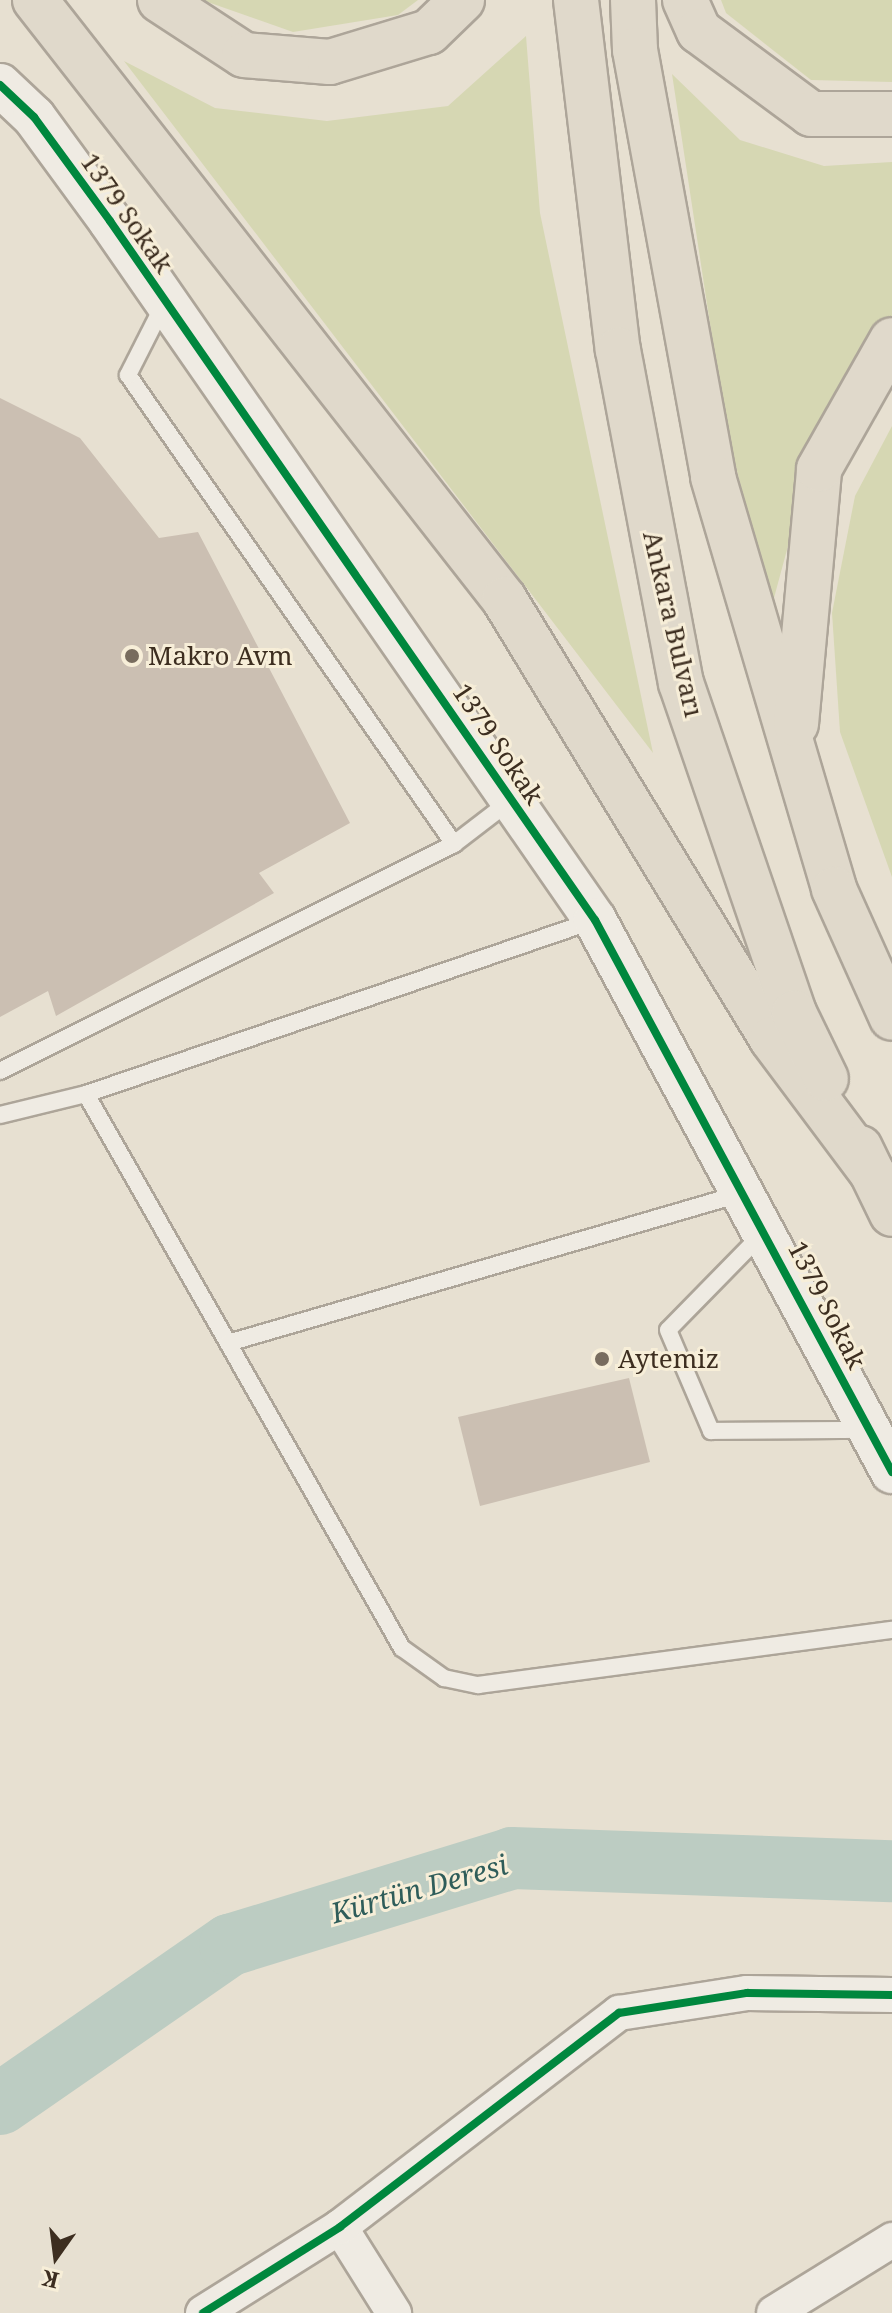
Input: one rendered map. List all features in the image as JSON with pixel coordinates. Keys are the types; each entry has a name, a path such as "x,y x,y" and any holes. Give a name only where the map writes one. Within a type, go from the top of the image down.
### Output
{"highway":[{"path":"35,0 504,599 772,1039 873,1174"},
{"path":"160,0 244,55 330,62 429,32 462,0"},
{"name":"Ankara Bulvarı","path":"576,0 618,350 681,683 794,1013 892,1214"},
{"path":"633,0 635,50 713,477 794,762 834,889 892,1018"},
{"path":"685,0 699,31 811,114 892,114"},
{"path":"794,762 819,469 892,340"}],"street":[{"name":"1379 Sokak","path":"0,85 34,117 595,920 766,1230 892,1472"},
{"path":"203,2313 340,2227 619,2013 747,1993 892,1995"},
{"path":"340,2227 394,2313"},
{"path":"774,2313 892,2240"}],"lane":[{"path":"165,301 128,375 454,844"},
{"path":"0,1071 454,844 512,799"},
{"path":"0,1115 86,1094 595,920"},
{"path":"86,1094 402,1648 444,1678 478,1685 892,1630"},
{"path":"228,1343 746,1193"},
{"path":"766,1230 668,1330 711,1431 869,1430"}],"green space":[{"path":"202,0 418,0 398,15 293,32"},
{"path":"721,0 892,0 892,82 811,80 726,13"},
{"path":"526,36 540,213 653,753 124,61 215,108 327,121 448,106"},
{"path":"672,74 740,140 824,166 892,162 892,324 805,483 771,609 725,422"},
{"path":"892,426 892,877 840,732 832,613 855,496"}],"building":[{"name":"Makro Avm","path":"0,398 80,438 159,538 198,532 350,823 259,873 274,893 56,1016 48,991 0,1017"},
{"path":"629,1378 650,1462 480,1506 458,1417"}],"waterway":[{"name":"Kürtün Deresi","path":"0,2104 230,1945 512,1858 892,1871"}],"cycle path":[{"path":"0,85 34,117 110,221 595,920 892,1472"},
{"path":"203,2313 340,2227 619,2013 747,1993 892,1995"}],"place":[{"name":"Makro Avm","path":"132,656"},
{"name":"Aytemiz","path":"602,1359"}]}
